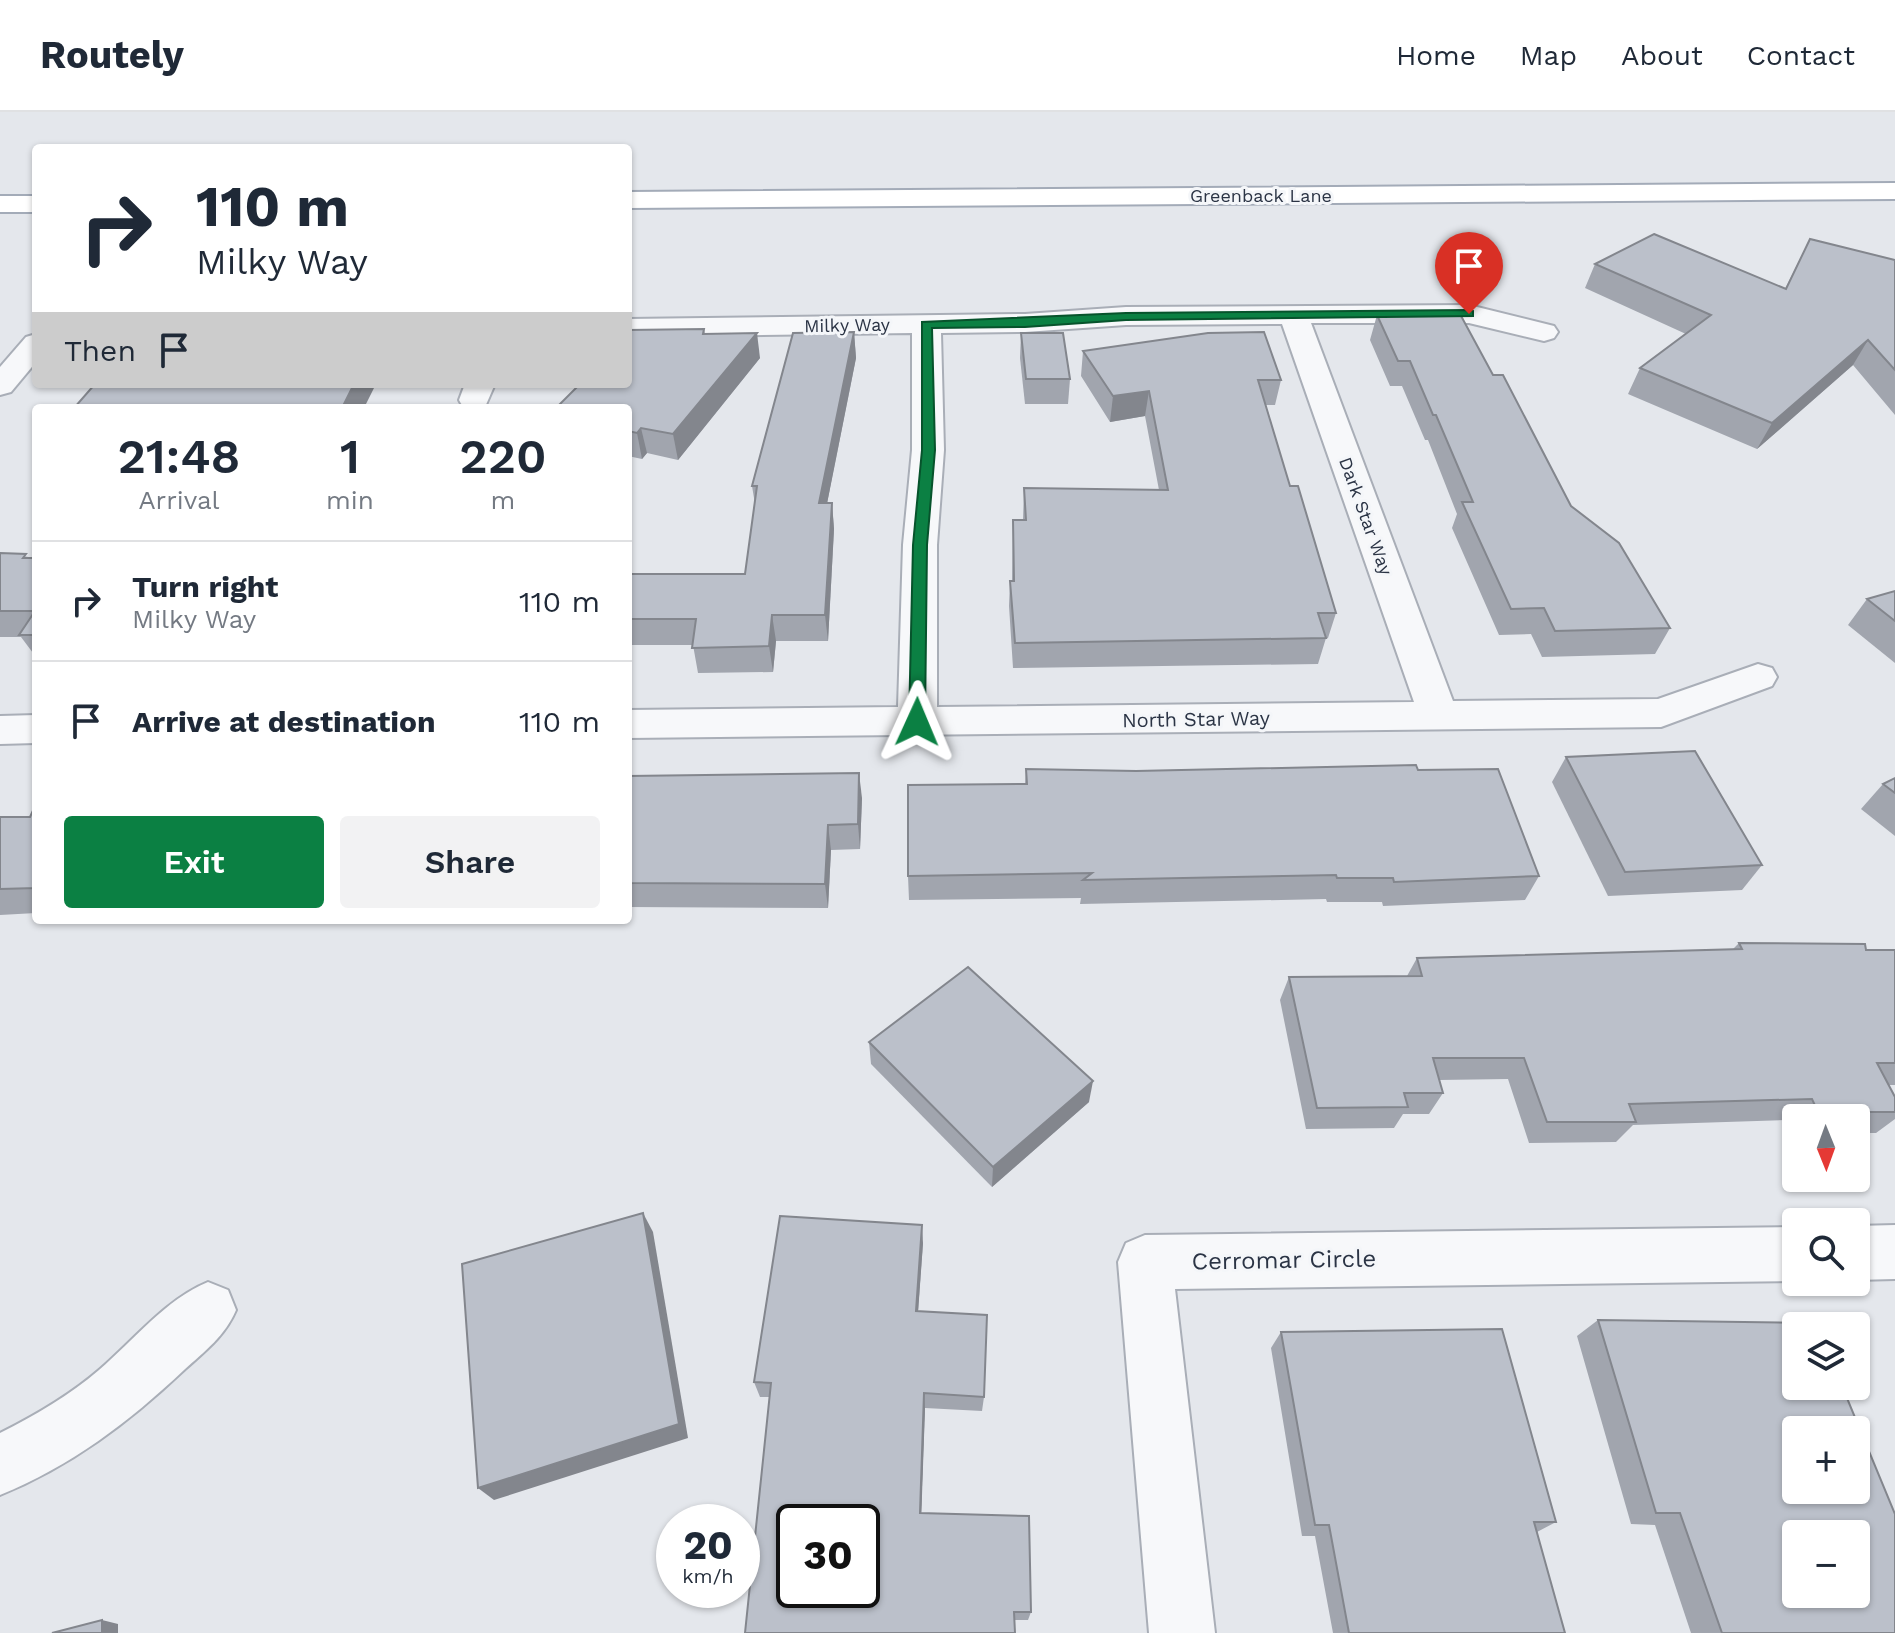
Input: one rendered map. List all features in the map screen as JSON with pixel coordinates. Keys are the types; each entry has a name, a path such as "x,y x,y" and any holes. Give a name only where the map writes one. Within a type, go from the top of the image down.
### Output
{"main road":[{"name":"Greenback Lane","path":"632,200 1895,191"},
{"path":"0,204 32,204"}],"street":[{"name":"Dark Star Way","path":"1293,314 1439,717"},
{"name":"Milky Way","path":"632,328 1025,323 1126,316 1469,314 1544,332"},
{"path":"917,722 920,545 928,450 926,324"},
{"path":"0,386 28,337"},
{"name":"North Star Way","path":"632,724 1661,713 1758,677"},
{"path":"0,730 32,729"},
{"name":"Cerromar Circle","path":"1182,1633 1145,1262 1782,1254"},
{"path":"0,1465 49,1440 116,1394 208,1310"}],"building":[{"path":"1654,234 1786,289 1810,239 1895,260 1895,370 1868,340 1772,423 1640,368 1711,315 1595,264"},
{"path":"1460,314 1493,375 1503,375 1571,506 1619,543 1670,628 1555,631 1544,608 1511,609 1462,502 1473,502 1436,415 1433,415 1410,361 1398,361 1377,315"},
{"path":"704,329 703,334 757,333 673,434 641,428 637,433 632,432 632,404 560,404 576,388 632,388 632,330"},
{"path":"854,332 819,503 832,503 825,615 772,615 769,646 692,648 696,619 632,619 632,574 745,574 757,486 752,486 793,333"},
{"path":"1264,332 1281,380 1258,380 1290,486 1298,486 1336,613 1318,613 1326,638 1015,643 1010,581 1014,581 1013,520 1026,520 1024,488 1168,490 1149,391 1113,396 1083,351 1208,333"},
{"path":"1021,333 1063,333 1070,379 1026,379"},
{"path":"92,388 352,388 344,404 78,404"},
{"path":"0,553 26,554 23,558 32,558 32,611 0,611"},
{"path":"1895,591 1895,621 1867,599"},
{"path":"32,616 32,635 19,635"},
{"path":"1695,751 1762,865 1625,872 1566,757"},
{"path":"1416,765 1418,770 1498,769 1539,876 1394,882 1393,878 1337,878 1336,875 1083,880 1092,873 908,876 908,785 1027,784 1026,769 1136,771"},
{"path":"859,773 858,824 828,825 825,884 632,883 632,776"},
{"path":"1895,778 1895,793 1883,784"},
{"path":"32,813 32,888 0,889 0,817 30,817"},
{"path":"1739,943 1865,944 1866,950 1895,950 1895,1063 1877,1063 1895,1097 1895,1112 1870,1112 1870,1104 1814,1104 1812,1099 1629,1104 1636,1122 1547,1122 1524,1058 1433,1058 1443,1093 1404,1093 1408,1107 1317,1108 1289,977 1422,976 1417,958 1742,949"},
{"path":"968,967 1093,1081 993,1167 869,1042"},
{"path":"643,1213 679,1424 478,1488 462,1264"},
{"path":"780,1216 922,1225 916,1311 987,1315 984,1397 924,1393 920,1513 1029,1516 1031,1612 1014,1612 1015,1633 745,1633 748,1608 760,1608 758,1504 771,1383 754,1382"},
{"path":"1598,1320 1782,1323 1782,1400 1848,1400 1854,1416 1782,1416 1782,1504 1870,1504 1870,1454 1895,1514 1895,1633 1722,1633 1680,1513 1656,1513"},
{"path":"1502,1329 1556,1522 1534,1522 1565,1633 1349,1633 1329,1525 1315,1525 1281,1332"},
{"path":"102,1620 102,1633 52,1633"}],"route":[{"path":"917,722 920,545 928,450 926,324 1025,323 1126,316 1469,314"}]}
